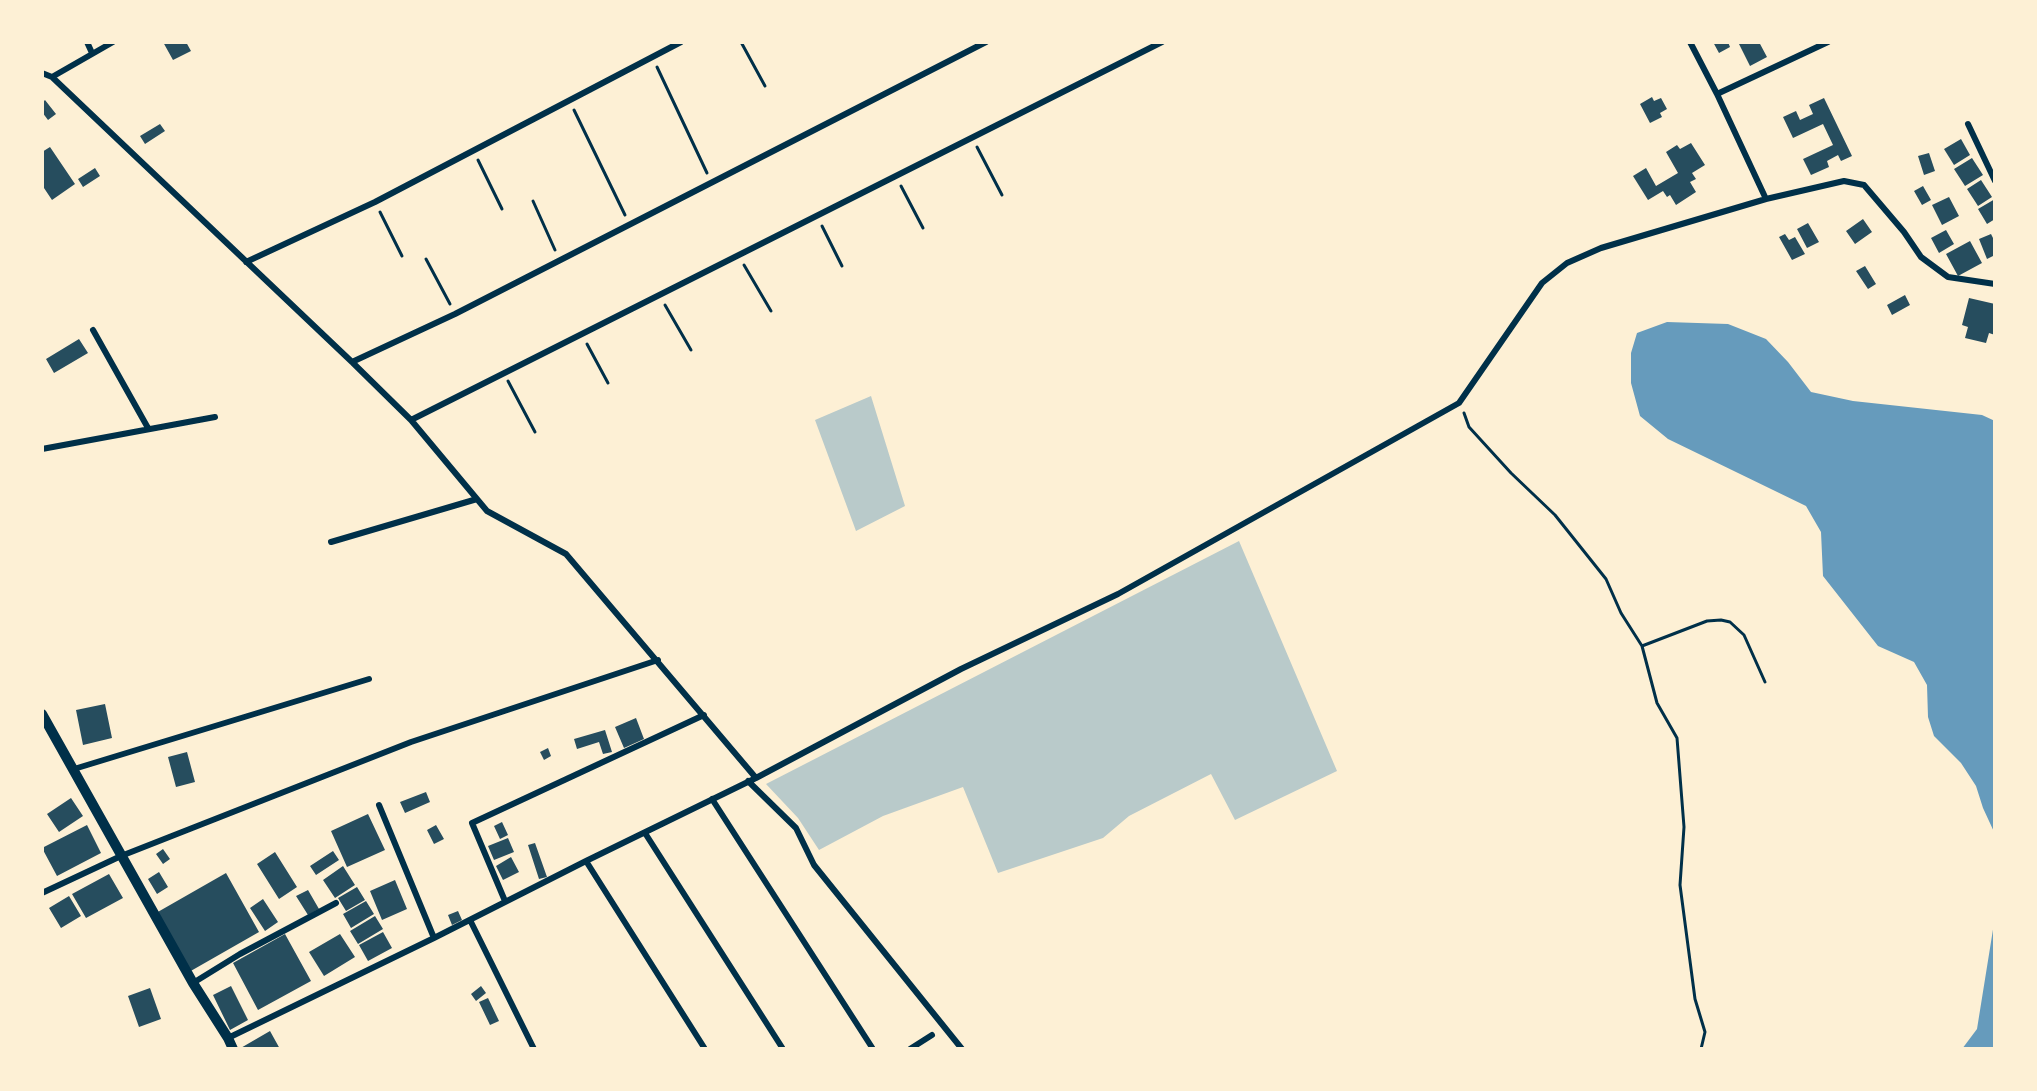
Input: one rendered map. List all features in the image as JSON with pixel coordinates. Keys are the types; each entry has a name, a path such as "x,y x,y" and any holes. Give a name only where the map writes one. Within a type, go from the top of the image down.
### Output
{"street":[{"path":"87,42 92,53"},
{"path":"52,77 113,42"},
{"path":"246,262 375,202 681,42"},
{"path":"352,362 455,314 986,42"},
{"path":"411,420 1162,42"},
{"path":"1690,42 1766,199"},
{"path":"1717,94 1828,42"},
{"path":"42,73 52,77 411,420 487,511 567,554 756,778"},
{"path":"1968,124 1995,181"},
{"path":"228,1038 748,782 961,669 1118,594 1459,403 1542,283 1567,263 1601,248 1766,199 1844,182 1864,185 1904,232 1921,257 1948,277 1995,284"},
{"path":"93,330 148,428"},
{"path":"42,449 215,417"},
{"path":"331,542 477,499"},
{"path":"42,893 121,856 411,742 658,660"},
{"path":"74,768 369,679"},
{"path":"42,714 193,983 233,1049"},
{"path":"505,901 472,823 704,715"},
{"path":"748,782 796,828 814,866 962,1049"},
{"path":"712,799 873,1049"},
{"path":"380,805 435,938"},
{"path":"645,833 783,1049"},
{"path":"586,861 705,1049"},
{"path":"193,983 240,954 336,903"},
{"path":"470,920 534,1049"},
{"path":"910,1049 932,1035"}],"path":[{"path":"741,42 765,86"},
{"path":"652,57 712,182"},
{"path":"569,100 630,224"},
{"path":"972,138 1002,195"},
{"path":"473,150 502,209"},
{"path":"896,177 923,228"},
{"path":"533,201 560,260"},
{"path":"375,202 402,256"},
{"path":"817,217 842,266"},
{"path":"739,256 771,311"},
{"path":"426,259 455,314"},
{"path":"660,296 691,350"},
{"path":"582,335 608,383"},
{"path":"505,374 535,432"},
{"path":"1459,403 1469,427 1511,473 1555,514 1606,579 1621,613 1641,646 1657,703 1677,738 1684,827 1680,885 1695,999 1705,1032 1701,1049"},
{"path":"1641,646 1707,621 1730,622 1744,635 1765,682"}],"shaded area":[{"path":"871,396 905,506 856,531 815,420"},
{"path":"1239,541 1337,771 1235,820 1211,774 1129,816 1103,838 998,873 963,787 883,816 819,850 798,818 766,784"}],"water":[{"path":"1667,322 1728,324 1766,339 1788,362 1811,392 1853,401 1982,415 1995,421 1995,834 1976,786 1961,763 1934,736 1928,717 1927,685 1914,662 1878,646 1823,576 1821,532 1806,506 1668,439 1640,416 1631,383 1631,353 1637,333"},
{"path":"1995,917 1995,1049 1962,1049 1977,1029"}],"building":[{"path":"163,42 186,42 191,51 173,60"},
{"path":"1713,42 1728,42 1730,47 1719,53"},
{"path":"1738,42 1759,42 1767,57 1750,66"},
{"path":"1652,97 1654,101 1661,98 1667,109 1660,113 1662,117 1650,123 1640,104"},
{"path":"1824,98 1852,156 1841,161 1838,155 1827,161 1829,167 1811,175 1803,159 1833,145 1823,124 1793,138 1783,117 1796,111 1800,120 1813,114 1809,105"},
{"path":"45,100 56,114 48,120 42,112 42,103"},
{"path":"160,124 165,131 145,144 140,136"},
{"path":"1961,139 1970,155 1954,165 1944,149"},
{"path":"1691,143 1705,165 1692,173 1696,179 1690,182 1696,192 1676,205 1670,195 1667,197 1663,191 1648,200 1633,176 1646,168 1656,186 1678,173 1666,152 1677,145 1680,149"},
{"path":"50,147 75,184 52,200 42,185 42,152"},
{"path":"1929,153 1935,171 1924,175 1918,156"},
{"path":"1972,158 1983,175 1965,186 1954,169"},
{"path":"95,168 100,176 83,187 78,179"},
{"path":"1981,180 1992,197 1978,206 1967,189"},
{"path":"1923,186 1931,200 1922,205 1914,191"},
{"path":"1949,197 1959,216 1942,225 1932,205"},
{"path":"1995,199 1995,219 1987,224 1978,209"},
{"path":"1863,219 1872,232 1855,244 1846,231"},
{"path":"1808,223 1819,242 1807,248 1797,229"},
{"path":"1946,230 1954,244 1939,253 1931,238"},
{"path":"1785,234 1789,240 1795,237 1805,254 1792,260 1779,237"},
{"path":"1991,234 1995,242 1995,255 1987,259 1979,239"},
{"path":"1970,241 1982,263 1958,276 1946,254"},
{"path":"1865,266 1876,284 1868,289 1856,271"},
{"path":"1905,295 1910,305 1892,315 1887,305"},
{"path":"1969,298 1995,304 1995,335 1989,333 1986,343 1965,338 1968,327 1962,325"},
{"path":"79,339 88,353 54,373 46,359"},
{"path":"105,704 112,738 83,745 76,710"},
{"path":"636,718 644,739 624,748 615,727"},
{"path":"605,730 612,752 603,754 599,742 577,749 574,739"},
{"path":"548,748 551,756 544,760 540,752"},
{"path":"187,752 195,782 176,787 168,757"},
{"path":"426,792 430,802 405,813 400,802"},
{"path":"71,798 83,816 59,832 47,814"},
{"path":"368,814 385,850 347,867 331,831"},
{"path":"502,822 508,835 500,839 494,826"},
{"path":"87,825 101,853 57,876 42,848"},
{"path":"436,825 444,839 434,844 427,830"},
{"path":"508,838 514,852 494,860 488,846"},
{"path":"535,843 547,877 539,879 528,845"},
{"path":"163,849 170,859 163,864 156,854"},
{"path":"333,851 339,860 316,875 310,866"},
{"path":"275,852 297,887 279,899 257,864"},
{"path":"511,857 519,872 503,880 496,866"},
{"path":"343,866 355,885 335,898 323,880"},
{"path":"159,872 168,887 157,894 148,879"},
{"path":"226,873 259,932 189,972 156,913"},
{"path":"109,874 123,898 86,918 72,894"},
{"path":"395,880 407,909 382,920 370,891"},
{"path":"357,887 365,900 346,911 338,898"},
{"path":"308,890 319,909 308,915 296,896"},
{"path":"69,896 81,916 61,928 49,908"},
{"path":"263,899 278,922 265,931 250,908"},
{"path":"366,901 374,914 351,928 343,914"},
{"path":"458,911 462,920 452,925 448,915"},
{"path":"375,916 383,929 358,944 350,931"},
{"path":"383,932 392,948 368,961 359,945"},
{"path":"285,934 311,981 258,1010 233,963"},
{"path":"340,934 355,957 324,976 309,952"},
{"path":"231,986 248,1020 230,1030 213,995"},
{"path":"481,986 486,993 476,1001 471,994"},
{"path":"150,988 161,1019 139,1027 128,996"},
{"path":"488,998 499,1021 490,1025 479,1002"},
{"path":"270,1031 280,1049 239,1049"}]}
